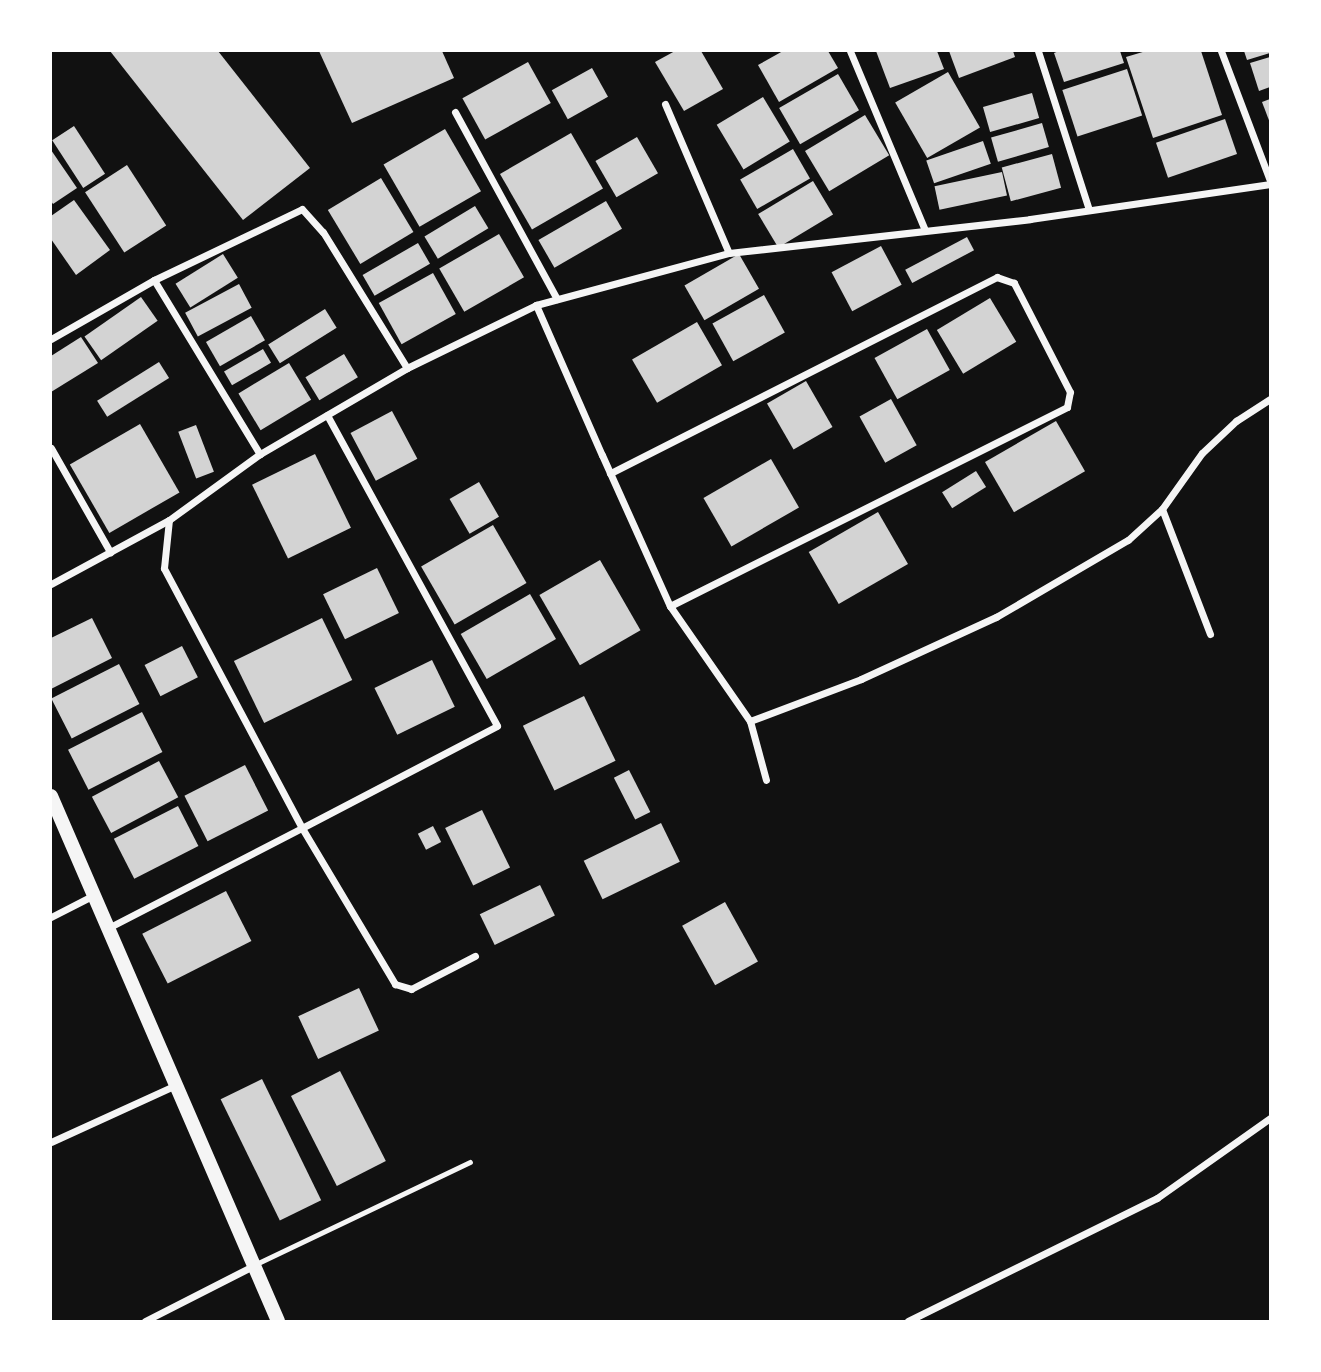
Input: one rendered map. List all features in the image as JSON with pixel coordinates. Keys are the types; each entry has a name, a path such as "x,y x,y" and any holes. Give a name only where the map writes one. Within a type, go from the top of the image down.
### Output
{"main road":[{"path":"51,796 278,1321"}],"street":[{"path":"850,51 925,230"},
{"path":"1038,51 1089,210"},
{"path":"51,584 169,520 260,454 407,368 536,305 729,253 1089,210 1270,182 1221,51"},
{"path":"665,104 729,253"},
{"path":"456,112 557,299"},
{"path":"51,339 154,280 302,209 323,232 407,368"},
{"path":"610,473 997,277 1014,283 1070,392 1067,407 670,606"},
{"path":"154,280 260,454"},
{"path":"536,305 670,606 750,721 766,780"},
{"path":"750,721 861,680 996,617 1128,540 1162,509 1202,453 1236,421 1270,399"},
{"path":"107,928 497,726 327,415"},
{"path":"51,448 110,552"},
{"path":"1162,509 1210,634"},
{"path":"169,520 164,568 302,828 395,984 411,989 475,956"},
{"path":"51,917 93,895"},
{"path":"51,1142 176,1085"},
{"path":"908,1321 1157,1198 1270,1118"},
{"path":"145,1321 253,1266"}],"lane":[{"path":"253,1266 470,1162"}],"building":[{"path":"110,51 218,51 310,168 243,220"},
{"path":"319,51 442,51 454,78 352,123"},
{"path":"675,51 701,51 723,89 684,111 655,62"},
{"path":"783,51 828,51 838,68 779,102 758,65"},
{"path":"876,51 937,51 944,69 890,88"},
{"path":"949,51 1013,51 1015,57 959,78"},
{"path":"1120,51 1124,63 1064,82 1054,53"},
{"path":"1146,51 1201,51 1222,115 1153,138 1126,57"},
{"path":"1244,51 1270,51 1270,53 1247,60"},
{"path":"1270,57 1270,87 1259,91 1250,63"},
{"path":"528,62 551,103 485,139 462,98"},
{"path":"592,68 608,97 568,119 552,90"},
{"path":"1127,69 1142,116 1077,137 1062,90"},
{"path":"948,72 980,127 927,158 895,102"},
{"path":"838,74 859,110 800,144 779,108"},
{"path":"1032,93 1039,118 990,132 983,107"},
{"path":"763,97 790,142 743,169 717,125"},
{"path":"1270,99 1270,123 1262,102"},
{"path":"865,115 889,155 829,191 805,151"},
{"path":"1225,119 1237,154 1168,178 1156,143"},
{"path":"1042,123 1049,147 998,162 991,138"},
{"path":"74,126 105,174 83,188 52,140"},
{"path":"445,129 481,191 420,227 384,164"},
{"path":"571,133 603,188 532,229 500,174"},
{"path":"637,137 658,173 616,197 595,161"},
{"path":"983,141 991,164 934,183 926,161"},
{"path":"793,149 810,178 757,209 740,180"},
{"path":"51,150 77,188 53,204 51,201"},
{"path":"1052,154 1061,188 1011,201 1002,167"},
{"path":"127,165 166,225 124,253 85,192"},
{"path":"1002,172 1007,195 939,210 935,186"},
{"path":"381,178 413,232 360,264 328,210"},
{"path":"813,181 833,214 778,247 758,214"},
{"path":"74,200 110,250 76,275 51,239 51,216"},
{"path":"606,201 622,229 554,268 538,240"},
{"path":"475,206 488,228 438,259 424,236"},
{"path":"499,234 524,277 464,312 439,268"},
{"path":"967,237 974,250 912,283 905,270"},
{"path":"418,243 430,264 375,296 363,275"},
{"path":"881,246 902,285 852,311 832,272"},
{"path":"223,254 238,278 190,307 176,284"},
{"path":"739,254 759,289 704,320 684,286"},
{"path":"433,273 456,314 402,344 379,303"},
{"path":"239,284 252,308 198,336 185,313"},
{"path":"764,295 785,333 733,361 712,324"},
{"path":"141,297 158,321 101,360 84,337"},
{"path":"990,298 1016,342 963,374 937,330"},
{"path":"325,309 337,328 280,363 268,345"},
{"path":"251,316 265,340 220,366 206,342"},
{"path":"697,322 722,365 657,403 632,360"},
{"path":"927,329 950,370 897,399 875,358"},
{"path":"81,337 98,363 51,392 51,356"},
{"path":"263,349 271,363 232,385 224,372"},
{"path":"344,354 358,377 319,400 305,377"},
{"path":"159,362 169,378 107,417 97,401"},
{"path":"289,363 311,400 261,430 238,393"},
{"path":"806,381 832,427 794,449 767,404"},
{"path":"891,399 917,445 885,463 860,416"},
{"path":"392,411 417,459 376,481 351,433"},
{"path":"1056,421 1085,471 1014,512 985,462"},
{"path":"140,424 180,492 109,533 70,465"},
{"path":"196,425 214,472 196,478 178,432"},
{"path":"315,454 351,528 288,558 252,485"},
{"path":"771,459 799,507 731,546 703,498"},
{"path":"976,471 986,487 952,508 942,492"},
{"path":"479,482 499,517 470,534 450,499"},
{"path":"878,512 908,564 839,604 809,552"},
{"path":"493,525 526,583 455,625 421,566"},
{"path":"600,560 640,630 580,665 539,595"},
{"path":"377,568 399,613 345,639 323,594"},
{"path":"530,594 556,639 487,679 461,634"},
{"path":"92,618 112,658 51,689 51,638"},
{"path":"322,618 352,680 264,723 234,661"},
{"path":"182,646 198,677 160,696 145,665"},
{"path":"432,660 455,707 397,735 374,688"},
{"path":"119,664 139,704 72,739 51,699"},
{"path":"584,696 616,761 554,791 523,726"},
{"path":"142,712 162,752 88,790 68,750"},
{"path":"159,761 178,797 111,833 92,797"},
{"path":"245,765 268,810 208,841 184,796"},
{"path":"629,770 650,812 635,820 614,778"},
{"path":"178,806 198,846 134,879 114,839"},
{"path":"482,810 510,868 473,885 445,828"},
{"path":"661,823 680,862 603,899 584,861"},
{"path":"433,826 441,842 426,850 418,834"},
{"path":"540,885 555,916 495,945 480,914"},
{"path":"226,891 251,941 168,984 142,934"},
{"path":"725,902 758,961 715,985 682,926"},
{"path":"359,988 379,1031 318,1059 298,1016"},
{"path":"340,1071 386,1161 337,1186 291,1096"},
{"path":"262,1079 321,1200 280,1221 221,1099"}]}
